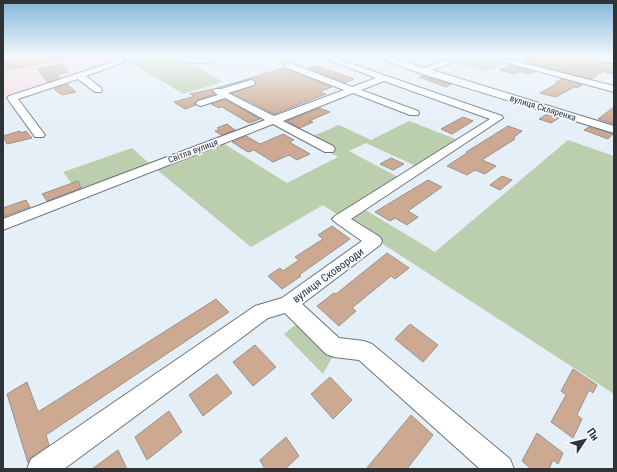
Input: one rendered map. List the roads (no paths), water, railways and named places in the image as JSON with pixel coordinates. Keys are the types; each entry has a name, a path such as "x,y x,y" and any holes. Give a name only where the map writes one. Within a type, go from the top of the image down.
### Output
{"street":[{"path":"39,135 12,98 71,79"},
{"path":"84,79 98,90"},
{"path":"324,79 414,113"},
{"name":"Світла вулиця","path":"3,225 353,90 392,79"},
{"name":"вулиця Скляренка","path":"453,79 614,130"},
{"path":"575,79 614,89"},
{"name":"вулиця Сковороди","path":"41,469 262,312 288,304 374,241 340,219 498,118 388,80"},
{"path":"201,103 222,93 251,83"},
{"path":"222,93 329,149"},
{"path":"288,304 334,347 364,351 500,469"}]}
